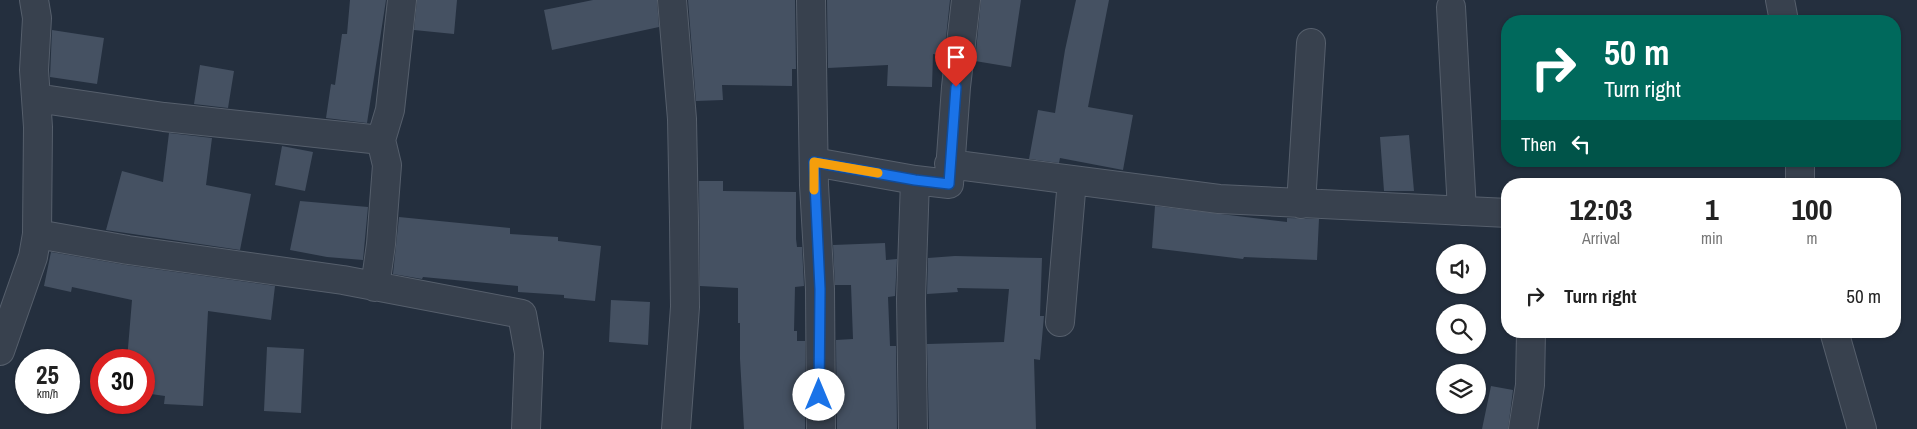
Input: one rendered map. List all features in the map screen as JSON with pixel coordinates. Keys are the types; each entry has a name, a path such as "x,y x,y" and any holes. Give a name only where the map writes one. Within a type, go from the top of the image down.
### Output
{"street":[{"path":"0,351 33,257 37,234 34,70 37,18 34,0"},
{"path":"375,287 381,244 386,165 381,140 390,110 402,0"},
{"path":"672,0 682,119 685,307 676,429"},
{"path":"810,0 814,162 820,289 821,429"},
{"path":"814,162 915,180 949,184 949,164 966,0"},
{"path":"1780,0 1783,15"},
{"path":"1451,7 1462,211"},
{"path":"1301,204 1311,43"},
{"path":"36,98 164,117 381,140"},
{"path":"949,164 1219,200 1501,213"},
{"path":"913,429 911,299 915,180"},
{"path":"1060,322 1072,180"},
{"path":"37,234 375,287 522,314 529,353 526,429"},
{"path":"1523,429 1530,385 1531,338"},
{"path":"1836,338 1862,429"}],"building":[{"path":"350,0 386,0 367,123 326,118 331,84 335,85 342,34 347,34"},
{"path":"417,0 457,0 454,34 414,30"},
{"path":"593,0 657,0 659,27 552,50 544,10"},
{"path":"688,0 795,0 796,69 792,69 792,86 722,85 723,100 696,101"},
{"path":"827,0 950,0 944,56 933,54 932,87 887,86 888,65 828,68"},
{"path":"981,0 1021,0 1011,67 975,61"},
{"path":"1076,0 1109,0 1088,107 1133,115 1123,170 1060,158 1059,163 1029,159 1038,110 1055,113 1065,50"},
{"path":"52,30 104,38 97,84 50,77"},
{"path":"200,65 234,71 228,108 194,104"},
{"path":"169,133 212,138 206,185 251,194 240,250 106,230 122,171 163,182"},
{"path":"1409,135 1414,191 1384,191 1380,137"},
{"path":"282,146 313,152 305,191 275,185"},
{"path":"699,181 723,181 723,191 796,192 796,239 797,247 802,247 804,286 795,287 794,331 797,331 797,341 805,341 805,429 744,429 738,288 700,286"},
{"path":"300,201 368,207 363,260 327,257 290,250"},
{"path":"1155,206 1287,222 1287,218 1319,219 1317,260 1244,257 1243,259 1152,248"},
{"path":"399,217 510,228 510,234 558,237 558,241 601,246 595,301 564,298 564,295 518,292 518,286 423,277 422,279 393,274"},
{"path":"885,243 886,260 897,259 895,296 888,297 890,346 896,346 897,429 837,429 836,340 853,339 851,285 835,285 833,245"},
{"path":"51,252 126,265 275,286 271,320 208,311 203,406 164,404 165,396 155,395 155,349 128,349 132,300 72,287 71,292 44,286"},
{"path":"955,256 1042,258 1040,316 1044,316 1040,360 1034,359 1036,429 929,429 927,344 1004,342 1009,289 957,288 958,292 927,294 928,258"},
{"path":"611,300 650,302 648,345 609,342"},
{"path":"267,347 304,349 301,413 264,411"},
{"path":"1491,386 1513,390 1508,429 1482,429"}],"slow traffic":[{"path":"814,190 814,162 878,173"}],"route":[{"path":"819,395 820,289 814,162 915,180 949,184 956,87"}]}
